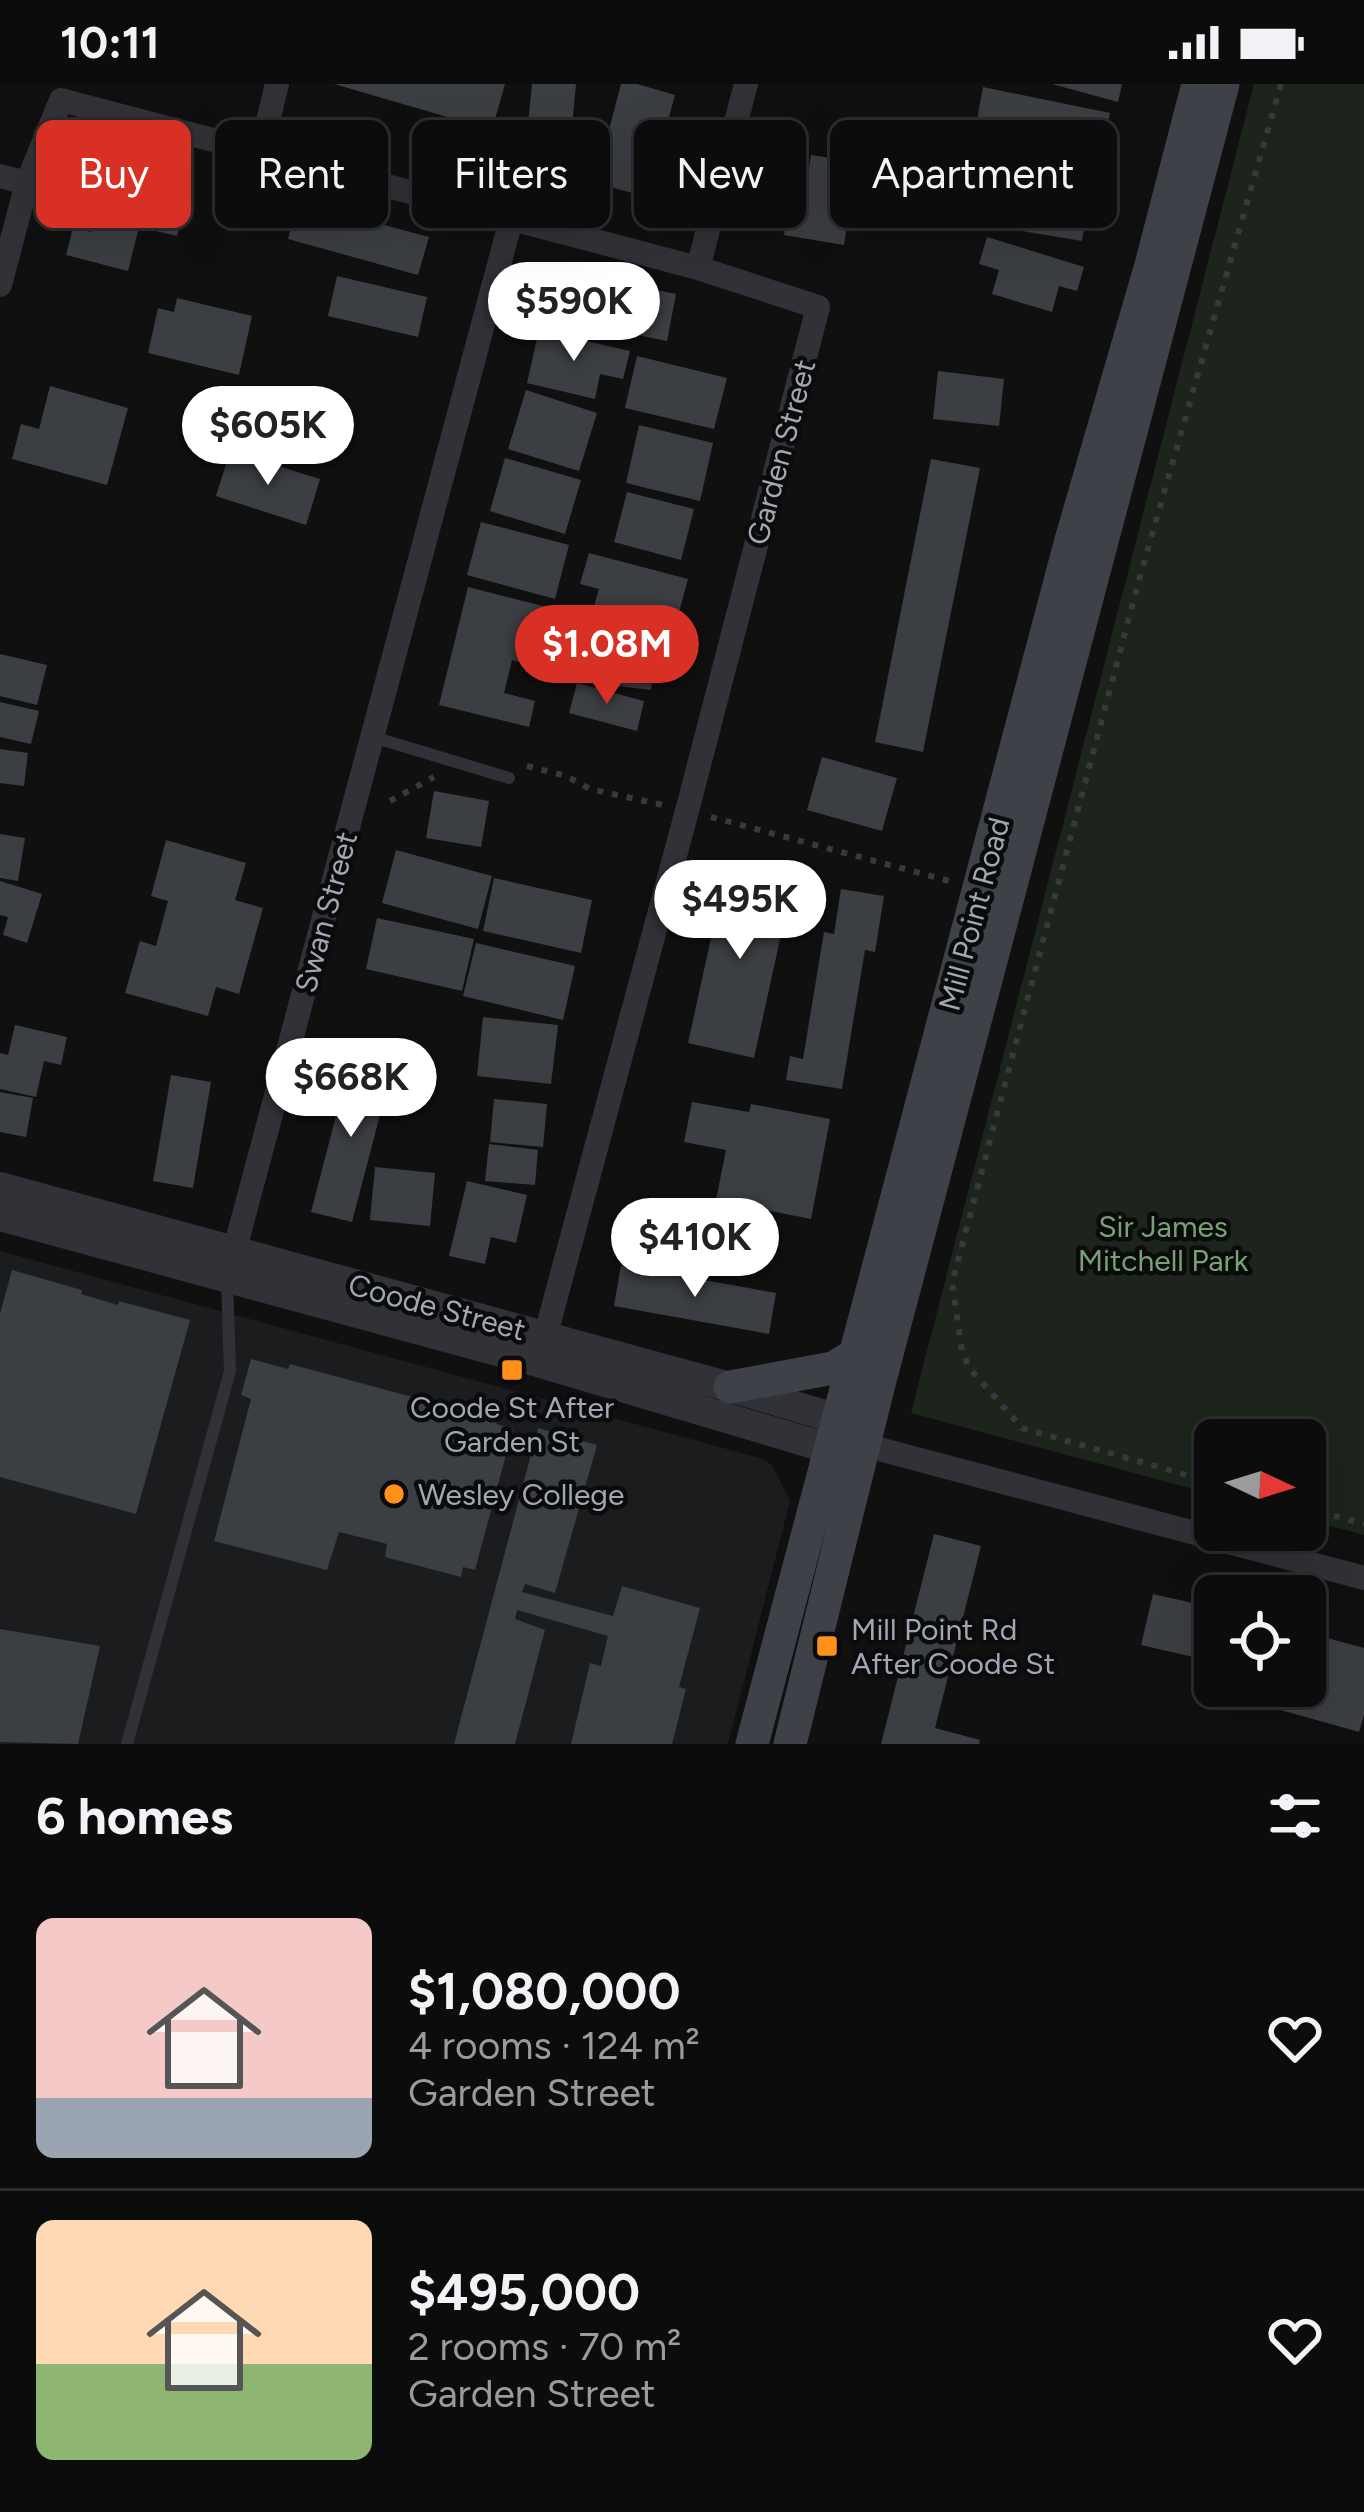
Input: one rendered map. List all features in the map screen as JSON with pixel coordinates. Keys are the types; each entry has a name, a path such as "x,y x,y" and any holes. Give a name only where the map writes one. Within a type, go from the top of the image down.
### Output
{"main road":[{"name":"Mill Point Road","path":"790,1744 856,1354 1198,84"},
{"name":"Mill Point Road","path":"752,1744 844,1438 1223,84"},
{"path":"730,1387 833,1368 856,1354"}],"street":[{"path":"268,120 277,84"},
{"path":"542,228 698,268 746,84"},
{"path":"0,285 27,182 61,100 215,138"},
{"path":"0,176 27,182"},
{"name":"Swan Street","path":"230,1266 509,228"},
{"name":"Garden Street","path":"541,1349 818,308 698,268"},
{"name":"Coode Street","path":"0,1187 230,1266"},
{"name":"Coode Street","path":"0,1216 230,1266 1364,1578"},
{"name":"Coode Street","path":"541,1349 730,1387 844,1438"}],"lane":[{"path":"373,737 509,778"},
{"name":"Swan Street","path":"127,1744 230,1371 230,1266"}],"path":[{"path":"1194,1477 1022,1428 970,1369 962,1351 952,1283 1139,580 1281,84"},
{"path":"390,801 459,763"},
{"path":"509,778 527,766 566,776 590,789 980,889"},
{"path":"1326,1514 1364,1524"}],"shaded area":[{"name":"Wesley College","path":"0,1251 772,1465 790,1501 728,1744 0,1744"}],"green space":[{"name":"Sir James Mitchell Park","path":"1254,84 1364,84 1364,1535 1326,1525 1326,1419 1194,1419 1194,1489 911,1413"}],"building":[{"path":"334,84 505,84 495,120 458,120"},
{"path":"532,84 576,84 573,120 528,120"},
{"path":"621,84 675,95 668,120 634,120 634,194 610,187 610,126"},
{"path":"1052,84 1122,84 1118,102"},
{"path":"983,87 1110,113 1109,120 977,120"},
{"path":"811,155 830,158 830,228 847,228 844,245 784,235 785,228 806,228"},
{"path":"388,226 429,237 418,275 288,239 291,228"},
{"path":"73,228 91,232 92,228 139,228 128,271 66,255"},
{"path":"143,228 179,228 177,236"},
{"path":"1005,228 1084,228 1082,241"},
{"path":"987,237 1084,267 1077,291 1059,286 1052,312 992,294 999,270 979,264"},
{"path":"554,270 676,294 667,341 544,316"},
{"path":"337,276 427,297 418,337 328,316"},
{"path":"177,298 252,316 239,375 148,353 158,308 174,312"},
{"path":"539,330 630,351 623,379 600,374 595,399 527,383"},
{"path":"637,356 727,378 714,429 625,408"},
{"path":"938,371 1004,379 999,426 933,419"},
{"path":"50,386 128,408 107,485 12,459 21,424 39,429"},
{"path":"526,390 597,413 579,471 508,449"},
{"path":"639,425 713,443 700,501 626,483"},
{"path":"230,451 320,479 306,525 216,496"},
{"path":"505,458 581,480 565,534 490,511"},
{"path":"931,459 980,468 923,752 875,742"},
{"path":"627,492 694,509 681,560 614,542"},
{"path":"481,522 569,545 555,599 467,575"},
{"path":"589,553 688,579 673,634 592,613 599,589 580,584"},
{"path":"468,587 547,607 529,665 512,660 504,693 535,701 529,727 439,705"},
{"path":"584,624 659,634 651,690 577,681"},
{"path":"0,654 47,665 37,705 0,696"},
{"path":"577,683 644,701 637,731 569,713"},
{"path":"0,702 39,711 31,744 0,737"},
{"path":"0,749 28,753 24,786 0,783"},
{"path":"822,757 897,778 882,831 807,810"},
{"path":"434,791 489,801 481,847 426,838"},
{"path":"0,834 25,838 18,881 0,878"},
{"path":"166,840 246,863 235,900 263,908 239,994 216,987 208,1016 125,993 140,941 156,946 168,901 151,896"},
{"path":"396,850 492,876 478,929 382,903"},
{"path":"727,865 793,880 754,1058 688,1043"},
{"path":"494,878 592,900 581,953 483,931"},
{"path":"0,881 42,894 27,943 3,935 8,917 0,915"},
{"path":"841,889 884,896 875,952 865,950 842,1089 786,1080 790,1056 803,1059 824,932 834,934"},
{"path":"377,918 474,939 462,991 366,969"},
{"path":"476,943 575,966 563,1020 463,996"},
{"path":"483,1017 558,1025 551,1084 477,1076"},
{"path":"15,1025 67,1037 61,1065 44,1061 36,1097 0,1089 0,1053 8,1055"},
{"path":"351,1058 392,1069 352,1222 311,1212"},
{"path":"171,1075 211,1082 193,1188 153,1181"},
{"path":"0,1092 33,1098 26,1137 0,1132"},
{"path":"494,1099 547,1104 543,1147 490,1142"},
{"path":"692,1102 749,1112 751,1104 830,1119 811,1219 716,1200 726,1150 684,1142"},
{"path":"489,1144 538,1150 535,1185 485,1181"},
{"path":"375,1167 435,1173 430,1226 370,1220"},
{"path":"467,1181 527,1195 516,1243 491,1237 485,1264 449,1256"},
{"path":"621,1265 776,1293 769,1334 614,1306"},
{"path":"12,1270 118,1305 119,1301 190,1320 136,1514 0,1477 0,1314"},
{"path":"251,1359 288,1369 290,1364 498,1420 496,1424 513,1429 475,1570 463,1567 461,1577 385,1557 387,1544 339,1532 327,1570 214,1541 251,1399 241,1395"},
{"path":"538,1428 597,1445 555,1593 525,1584 522,1592 613,1616 622,1586 700,1608 679,1687 686,1689 672,1744 571,1744 590,1663 601,1666 608,1636 517,1610 515,1619 545,1630 515,1744 454,1744"},
{"path":"934,1534 981,1546 935,1728 980,1740 979,1744 881,1744"},
{"path":"1153,1594 1194,1603 1194,1657 1141,1645"},
{"path":"0,1629 100,1646 78,1744 0,1742"},
{"path":"1326,1638 1364,1648 1364,1715 1359,1732 1270,1707 1326,1707"}],"place":[{"name":"Coode St After Garden St","path":"512,1370"},
{"name":"Wesley College","path":"394,1494"},
{"name":"Mill Point Rd After Coode St","path":"827,1646"}]}
